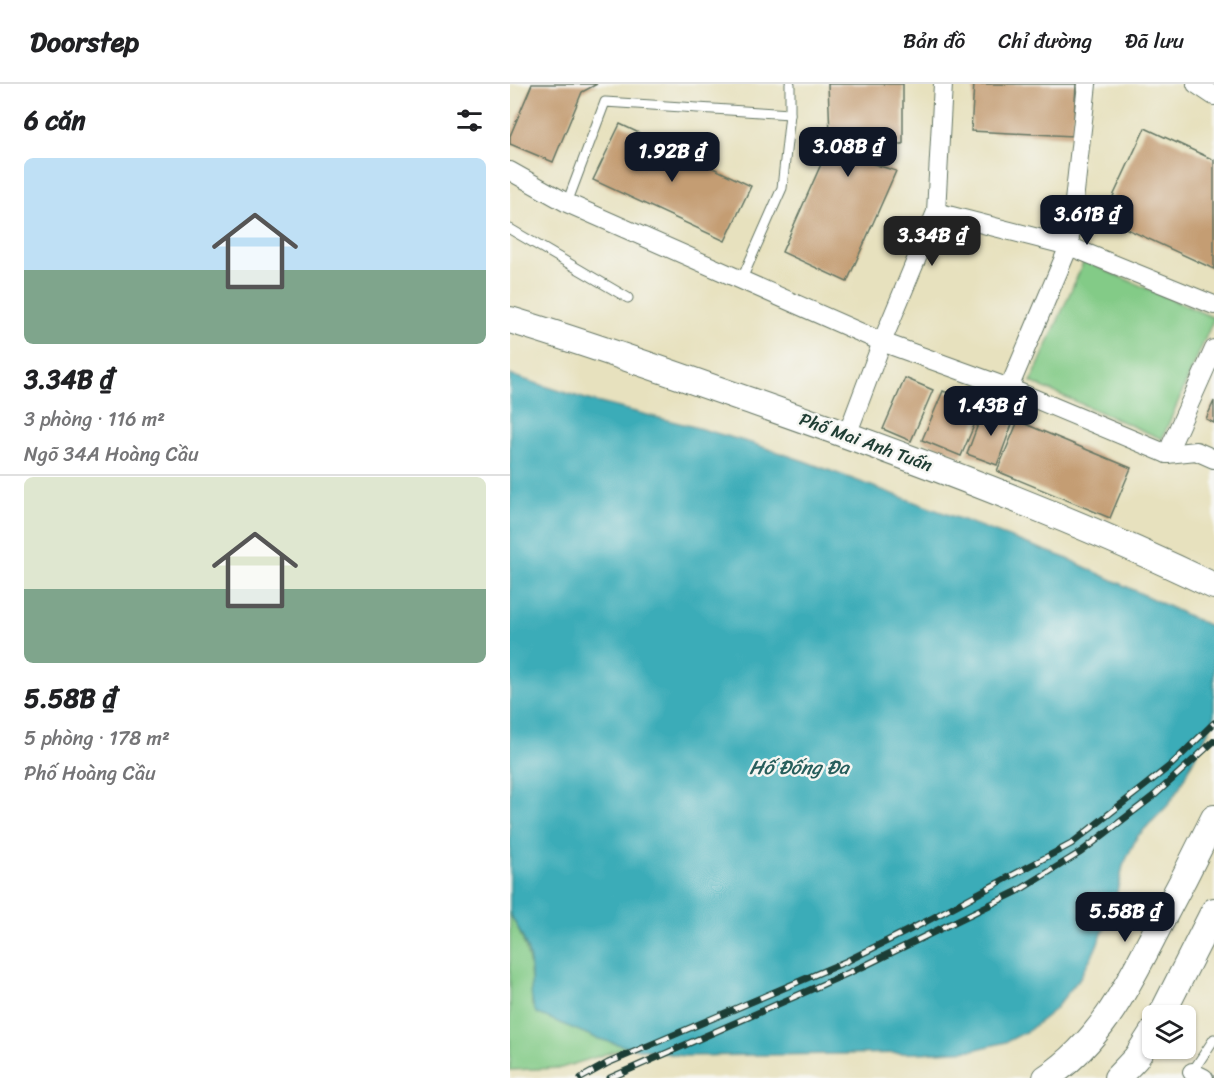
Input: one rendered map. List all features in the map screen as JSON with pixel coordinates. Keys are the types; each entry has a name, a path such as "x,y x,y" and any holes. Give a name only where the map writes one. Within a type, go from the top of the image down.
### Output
{"street":[{"path":"847,435 882,342 936,212 943,84"},
{"path":"1009,388 1069,246 1088,84"},
{"path":"1196,84 1214,96"},
{"path":"510,171 567,203 882,342 1009,388 1167,454 1196,451 1214,459"},
{"path":"936,212 1069,246 1214,305"},
{"name":"Phố Mai Anh Tuấn","path":"510,320 571,338 963,478 1162,560 1214,585"},
{"path":"1167,454 1214,349"},
{"path":"1046,1078 1073,1057 1106,1020 1124,992 1214,818"},
{"path":"1167,1005 1214,911"},
{"path":"1117,1078 1142,1049"}],"lane":[{"path":"741,281 782,188 790,84"},
{"path":"567,203 605,102 789,114"},
{"path":"510,229 628,298"},
{"path":"1194,1076 1214,1039"}],"green space":[{"path":"1084,261 1214,318 1162,439 1031,382"},
{"path":"510,914 522,938 528,958 532,1006 596,1038 628,1047 561,1068 510,1070"}],"water":[{"name":"Hố Đống Đa","path":"510,375 592,401 751,443 804,461 1068,559 1214,628 1214,720 1168,805 1137,837 1123,866 1113,909 1094,952 1079,979 1054,1010 1029,1030 1006,1042 973,1050 918,1053 683,1056 628,1047 596,1038 536,1013 531,994 529,955 510,914"}],"building":[{"path":"532,84 597,84 582,92 553,162 510,144 510,136"},
{"path":"828,84 903,84 903,144 866,144 864,161 896,171 847,282 782,252 822,162 830,134"},
{"path":"974,84 1076,84 1073,136 971,131"},
{"path":"620,124 751,186 725,241 593,180"},
{"path":"1145,128 1214,160 1214,269 1103,218"},
{"path":"905,378 933,390 911,441 883,429"},
{"path":"943,391 982,407 961,456 922,440"},
{"path":"1214,401 1214,423 1206,419"},
{"path":"984,408 1014,419 997,465 967,454"},
{"path":"1018,421 1131,468 1110,518 997,471"}],"railway":[{"path":"581,1078 608,1063 847,961 1071,844 1171,765 1214,723"},
{"path":"610,1078 862,967 1018,891 1081,852 1156,794 1214,741"}]}
